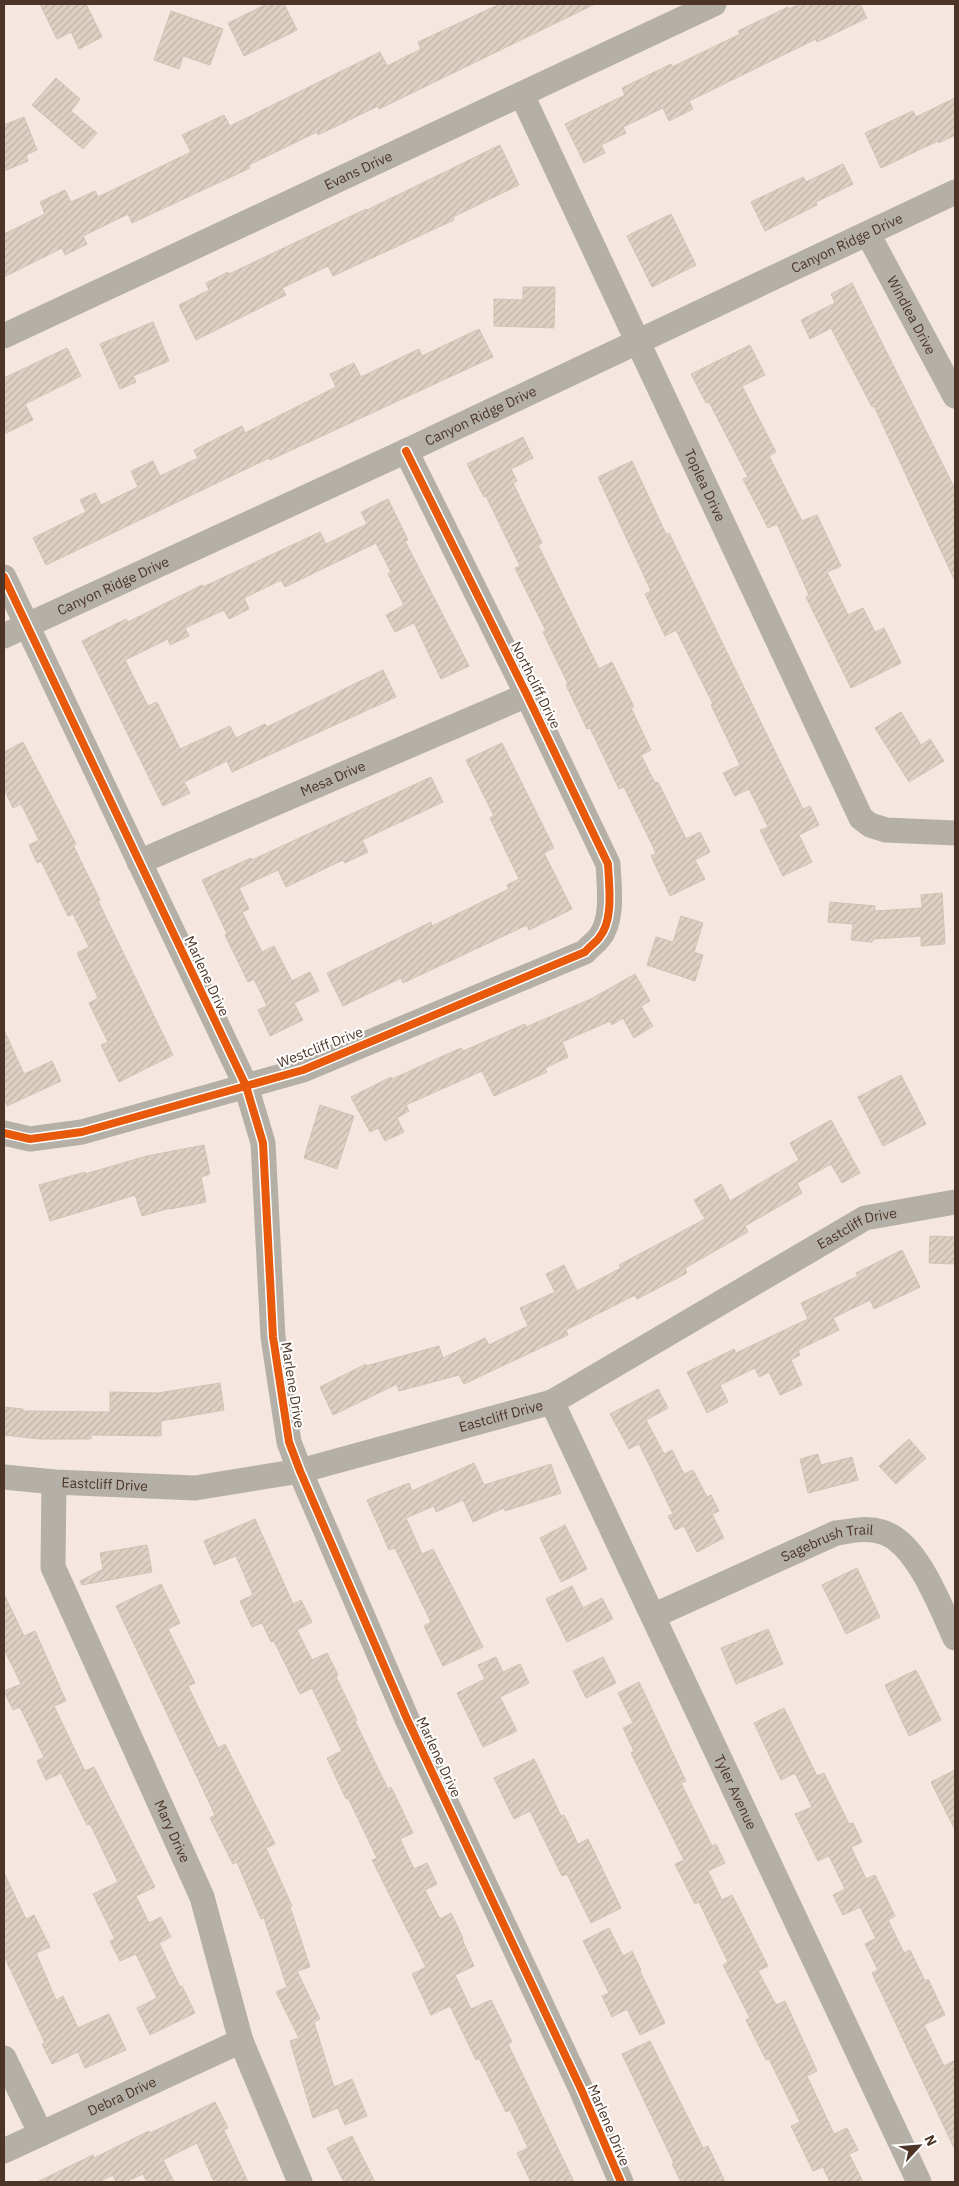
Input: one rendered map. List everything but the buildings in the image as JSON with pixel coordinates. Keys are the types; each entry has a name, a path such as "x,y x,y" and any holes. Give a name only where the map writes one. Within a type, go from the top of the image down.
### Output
{"street":[{"name":"Evans Drive","path":"4,336 714,4"},
{"name":"Toplea Drive","path":"522,95 861,818 870,825 886,830 923,830 955,833"},
{"name":"Canyon Ridge Drive","path":"4,636 638,342 955,192"},
{"name":"Windlea Drive","path":"868,234 955,396"},
{"name":"Northcliff Drive","path":"406,450 608,864 607,922 600,937"},
{"name":"Marlene Drive","path":"4,577 246,1086 263,1143 273,1337 289,1442 300,1471 407,1719 581,2089 621,2182"},
{"name":"Mesa Drive","path":"139,862 527,695"},
{"name":"Westcliff Drive","path":"4,1133 30,1138 82,1132 303,1070 585,952 600,937"},
{"name":"Eastcliff Drive","path":"4,1477 54,1482 195,1488 300,1471 552,1402 865,1218 955,1202"},
{"name":"Tyler Avenue","path":"552,1402 919,2182"},
{"name":"Mary Drive","path":"54,1482 53,1567 202,1897 241,2041 300,2182"},
{"name":"Sagebrush Trail","path":"653,1616 836,1533 863,1529 884,1532 905,1547 929,1581 955,1638"},
{"name":"Debra Drive","path":"4,2151 241,2041"},
{"path":"4,2058 41,2134"}],"cycle path":[{"path":"4,1133 30,1139 82,1132 303,1070 585,952 604,931 610,902 608,864 406,451"},
{"path":"4,577 246,1086 263,1143 273,1337 289,1442 300,1471 407,1719 581,2089 621,2182"}]}
